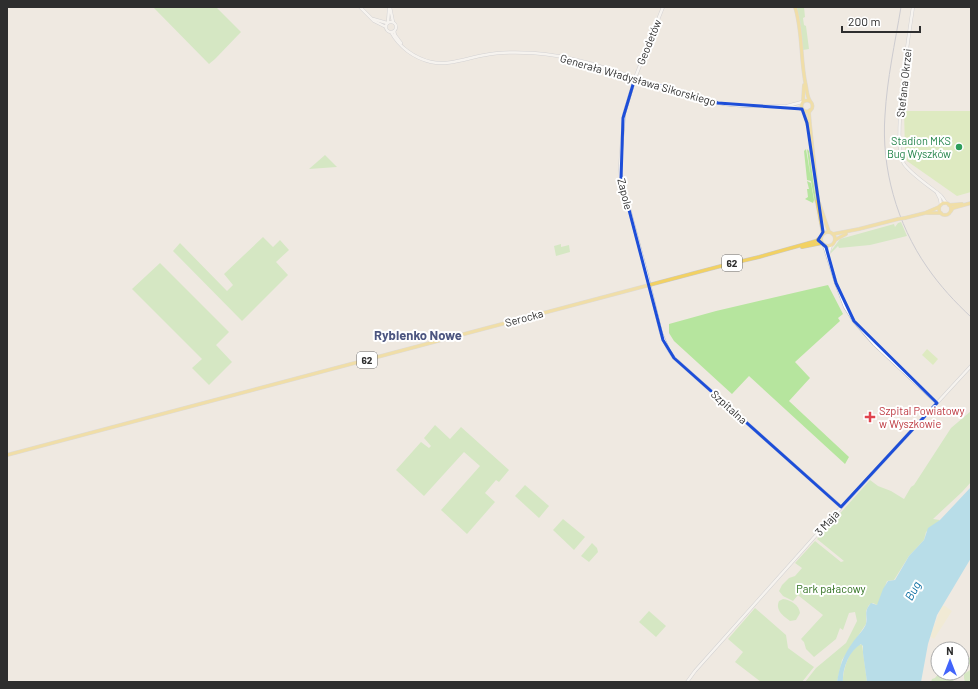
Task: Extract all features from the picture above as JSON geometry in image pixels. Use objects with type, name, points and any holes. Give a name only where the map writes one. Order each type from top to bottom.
[{"type":"main road","points":[[795,7],[799,24],[805,81],[812,106],[809,113],[818,200],[829,232]]},
{"type":"main road","points":[[805,81],[803,110],[807,123],[818,213],[823,233],[821,238],[823,244]]},
{"type":"main road","points":[[803,102],[807,100],[810,101]]},
{"type":"main road","points":[[803,110],[810,110]]},
{"type":"main road","points":[[823,233],[829,232],[833,234],[859,229],[925,213],[948,204],[971,203]]},
{"type":"main road","points":[[948,204],[951,211]]},
{"type":"main road","points":[[925,213],[947,214],[964,204]]},
{"type":"main road","points":[[940,206],[940,213]]},
{"type":"main road","points":[[831,245],[838,237],[859,229]]},
{"type":"main road","points":[[833,234],[834,241]]},
{"type":"main road","name":"Serocka","points":[[7,455],[791,248],[816,241],[821,238]]},
{"type":"main road","name":"Serocka","points":[[791,248],[823,244]]},
{"type":"main road","name":"62","points":[[823,244],[831,245]]},
{"type":"street","points":[[360,7],[370,18],[386,27],[390,32],[394,31],[396,26],[391,18],[390,7]]},
{"type":"street","points":[[386,27],[390,7]]},
{"type":"street","name":"Geodetów","points":[[635,78],[663,7]]},
{"type":"street","name":"Stefana Okrzei","points":[[913,7],[900,110],[900,148],[902,161],[937,192],[948,204]]},
{"type":"street","points":[[370,18],[377,21],[393,23]]},
{"type":"street","name":"Generała Władysława Sikorskiego","points":[[394,31],[402,45]]},
{"type":"street","name":"Generała Władysława Sikorskiego","points":[[390,32],[395,40],[415,56],[434,62],[450,62],[488,54],[532,53],[574,59],[704,100],[718,103],[746,106],[785,106],[803,102]]},
{"type":"street","name":"Zapole","points":[[635,78],[623,118],[620,167],[621,179],[649,285]]},
{"type":"street","name":"Generała Władysława Sikorskiego","points":[[785,106],[803,110]]},
{"type":"street","points":[[937,192],[940,199],[940,206]]},
{"type":"street","points":[[823,244],[845,307],[854,321],[874,344],[937,403]]},
{"type":"street","points":[[828,255],[831,245]]},
{"type":"street","name":"Szpitalna","points":[[649,285],[663,340],[674,358],[841,507]]},
{"type":"street","name":"3 Maja","points":[[687,682],[695,671],[841,507],[971,366]]},
{"type":"highlighted area","points":[[635,78],[718,103],[802,109],[807,123],[823,232],[818,240],[826,247],[836,283],[854,321],[937,403],[841,507],[674,358],[663,340],[621,179],[623,118]]},
{"type":"green space","points":[[153,7],[216,7],[241,32],[209,64]]},
{"type":"green space","points":[[797,7],[804,7],[805,17],[803,18],[804,25],[806,26],[809,49],[803,50]]},
{"type":"green space","points":[[904,111],[970,111],[971,192],[957,196],[907,161],[905,150]]},
{"type":"green space","points":[[806,149],[811,179],[807,149],[809,151],[816,200],[815,203],[811,181],[807,180],[804,151]]},
{"type":"green space","points":[[325,155],[337,167],[309,169]]},
{"type":"green space","points":[[807,181],[811,183],[814,200],[813,203],[805,199],[808,197],[807,189],[809,189]]},
{"type":"green space","points":[[901,222],[907,236],[870,245],[839,248],[838,246],[831,253],[840,239],[894,224],[895,227]]},
{"type":"green space","points":[[263,237],[273,247],[280,240],[289,250],[276,262],[288,275],[242,321],[173,251],[180,243],[227,291],[233,285],[224,274]]},
{"type":"green space","points":[[561,244],[561,247],[569,245],[570,252],[556,256],[554,246]]},
{"type":"green space","points":[[160,263],[229,332],[216,345],[232,362],[209,385],[192,368],[202,359],[132,289]]},
{"type":"green space","points":[[828,285],[843,314],[838,318],[840,321],[795,362],[810,378],[789,401],[849,457],[845,464],[749,376],[732,394],[674,341],[669,333],[669,324],[716,311]]},
{"type":"green space","points":[[927,349],[938,359],[933,365],[922,355]]},
{"type":"green space","name":"Park pałacowy","points":[[971,411],[971,482],[933,519],[940,520],[926,532],[924,540],[909,556],[894,580],[887,581],[879,603],[877,605],[873,603],[869,605],[866,611],[866,624],[842,660],[837,682],[805,682],[816,668],[846,643],[857,621],[855,612],[849,613],[843,630],[840,628],[836,639],[814,657],[806,649],[804,642],[801,639],[823,615],[798,595],[793,601],[783,596],[779,591],[782,585],[789,578],[795,576],[802,568],[795,563],[815,541],[841,562],[844,561],[817,539],[870,480],[878,486],[891,491],[904,499],[951,428]]},
{"type":"green space","points":[[435,425],[450,439],[461,427],[509,470],[499,482],[496,480],[485,493],[495,502],[467,534],[441,510],[480,466],[464,452],[424,496],[396,470],[421,442],[429,448],[431,446],[424,438]]},
{"type":"green space","points":[[525,485],[549,506],[539,518],[515,496]]},
{"type":"green space","points":[[563,519],[585,537],[574,550],[553,530]]},
{"type":"green space","points":[[592,543],[597,548],[598,552],[589,562],[581,556]]},
{"type":"green space","points":[[783,599],[789,600],[798,608],[800,613],[796,620],[790,621],[780,612],[778,604],[779,601]]},
{"type":"green space","points":[[755,608],[786,635],[788,648],[814,667],[802,682],[761,682],[735,662],[743,652],[728,639]]},
{"type":"green space","points":[[649,611],[666,626],[656,637],[639,622]]},
{"type":"green space","points":[[862,644],[867,682],[843,682],[845,666],[850,654],[854,649]]},
{"type":"green space","points":[[970,657],[971,682],[965,682],[970,681]]},
{"type":"green space","points":[[931,681],[953,681],[953,682]]},
{"type":"sand","points":[[942,606],[945,606],[952,611],[934,639],[930,636]]},
{"type":"water","name":"Bug","points":[[971,487],[971,558],[937,615],[928,644],[921,682],[867,682],[863,646],[861,644],[853,651],[847,661],[843,682],[837,682],[844,656],[864,628],[866,624],[866,611],[871,603],[877,605],[883,589],[888,581],[895,580],[909,556],[924,540],[928,528],[940,520]]},
{"type":"railway","points":[[901,7],[889,74],[884,135],[893,195],[899,214],[916,250],[942,287],[971,317]]},
{"type":"place","name":"Stadion MKS Bug Wyszków","points":[[959,147]]},
{"type":"place","name":"Szpital Powiatowy w Wyszkowie","points":[[870,417]]},
{"type":"district","name":"Rybienko Nowe","points":[[418,335]]}]
